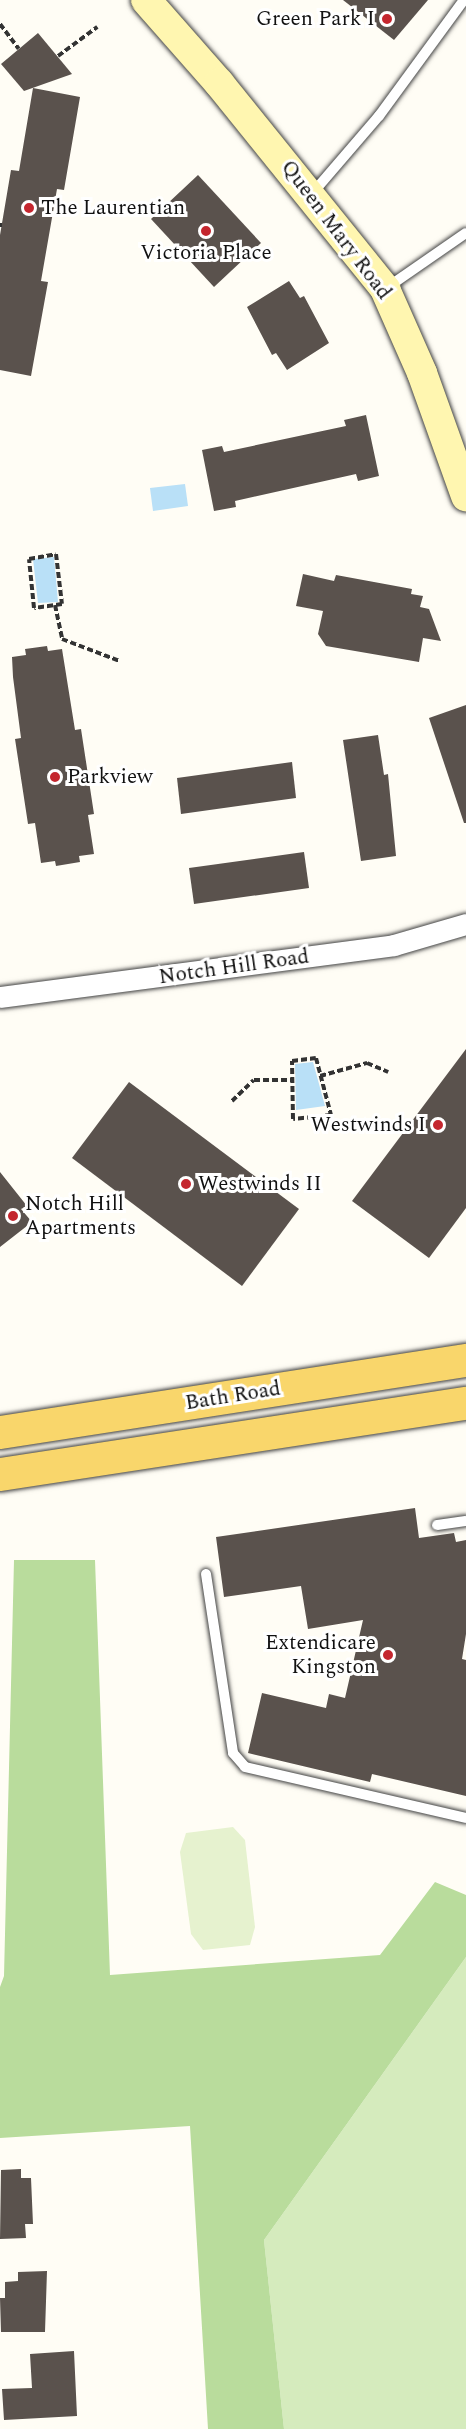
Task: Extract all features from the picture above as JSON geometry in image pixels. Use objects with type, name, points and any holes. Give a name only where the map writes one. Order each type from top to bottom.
[{"type":"main road","name":"Bath Road","points":[[0,1432],[466,1360]]},
{"type":"main road","name":"Bath Road","points":[[1,1474],[466,1403]]},
{"type":"street","name":"Queen Mary Road","points":[[146,0],[311,195],[385,289],[422,373],[466,496]]},
{"type":"street","name":"Notch Hill Road","points":[[0,997],[394,945],[466,924]]},
{"type":"lane","points":[[311,195],[379,116],[464,0]]},
{"type":"lane","points":[[385,289],[466,232]]},
{"type":"lane","points":[[437,1525],[466,1521]]},
{"type":"lane","points":[[206,1574],[233,1753],[245,1767],[466,1818]]},
{"type":"path","points":[[0,24],[19,49]]},
{"type":"path","points":[[58,56],[97,27]]},
{"type":"path","points":[[56,554],[63,604],[55,605],[34,608],[28,559],[56,554]]},
{"type":"path","points":[[55,605],[62,639],[120,661]]},
{"type":"path","points":[[316,1058],[331,1115],[293,1119],[292,1080],[292,1061],[316,1058]]},
{"type":"path","points":[[320,1076],[367,1063],[388,1072]]},
{"type":"path","points":[[232,1101],[254,1080],[292,1080]]},
{"type":"green space","points":[[14,1560],[95,1560],[110,1975],[380,1955],[435,1882],[466,1895],[466,1957],[264,2240],[284,2429],[208,2429],[190,2126],[0,2138],[0,1987],[4,1976]]},
{"type":"green space","points":[[233,1827],[245,1840],[255,1927],[250,1945],[203,1950],[191,1934],[180,1852],[186,1833]]},
{"type":"green space","points":[[466,1957],[466,2429],[284,2429],[264,2240]]},
{"type":"water","points":[[185,484],[188,506],[153,511],[150,488]]},
{"type":"water","points":[[54,557],[58,602],[38,603],[33,559]]},
{"type":"water","points":[[313,1062],[325,1106],[296,1110],[295,1064]]},
{"type":"building","name":"Green Park I","points":[[343,0],[428,0],[394,40]]},
{"type":"building","points":[[38,33],[72,74],[24,91],[1,64]]},
{"type":"building","name":"The Laurentian","points":[[33,88],[80,97],[64,190],[57,189],[41,281],[48,282],[31,376],[0,370],[0,235],[11,170],[19,171]]},
{"type":"building","name":"Victoria Place","points":[[198,175],[261,243],[214,287],[151,219]]},
{"type":"building","points":[[289,281],[300,298],[304,296],[329,343],[287,370],[276,353],[272,355],[247,307]]},
{"type":"building","points":[[366,415],[379,476],[358,481],[356,474],[235,501],[236,507],[214,511],[202,450],[222,446],[224,452],[346,426],[344,420]]},
{"type":"building","points":[[303,574],[334,581],[336,575],[412,589],[411,594],[423,596],[420,607],[429,609],[441,641],[423,638],[419,662],[326,646],[318,634],[323,611],[296,606]]},
{"type":"building","name":"Parkview","points":[[47,646],[48,651],[62,649],[75,730],[81,729],[94,814],[88,815],[94,854],[79,856],[80,862],[56,866],[55,861],[41,863],[35,823],[28,824],[15,739],[21,738],[12,657],[26,655],[25,649]]},
{"type":"building","points":[[466,705],[466,823],[464,823],[429,718]]},
{"type":"building","points":[[378,735],[384,775],[388,774],[396,856],[361,861],[343,740]]},
{"type":"building","points":[[292,762],[296,798],[181,814],[177,778]]},
{"type":"building","points":[[304,852],[309,888],[194,904],[189,868]]},
{"type":"building","name":"Westwinds I","points":[[466,1049],[466,1208],[429,1258],[352,1201]]},
{"type":"building","name":"Westwinds II","points":[[129,1082],[299,1209],[242,1286],[72,1158]]},
{"type":"building","name":"Notch Hill Apartments","points":[[0,1172],[27,1206],[21,1209],[32,1222],[0,1247]]},
{"type":"building","name":"Extendicare Kingston","points":[[415,1508],[419,1538],[454,1533],[456,1542],[466,1540],[466,1634],[462,1659],[466,1660],[466,1796],[372,1774],[370,1782],[248,1753],[262,1693],[326,1708],[329,1694],[345,1698],[363,1620],[308,1629],[301,1586],[224,1597],[216,1537]]},
{"type":"building","points":[[21,2169],[21,2178],[31,2178],[33,2224],[25,2224],[26,2238],[0,2239],[1,2170]]},
{"type":"building","points":[[47,2271],[45,2332],[1,2332],[0,2298],[5,2298],[5,2282],[18,2281],[18,2272]]},
{"type":"building","points":[[74,2351],[77,2416],[4,2420],[2,2389],[32,2388],[30,2354]]},
{"type":"place","name":"Green Park I","points":[[387,19]]},
{"type":"place","name":"The Laurentian","points":[[29,208]]},
{"type":"place","name":"Victoria Place","points":[[206,231]]},
{"type":"place","name":"Parkview","points":[[55,777]]},
{"type":"place","name":"Westwinds I","points":[[438,1125]]},
{"type":"place","name":"Westwinds II","points":[[186,1184]]},
{"type":"place","name":"Notch Hill Apartments","points":[[13,1216]]},
{"type":"place","name":"Extendicare Kingston","points":[[388,1655]]}]
